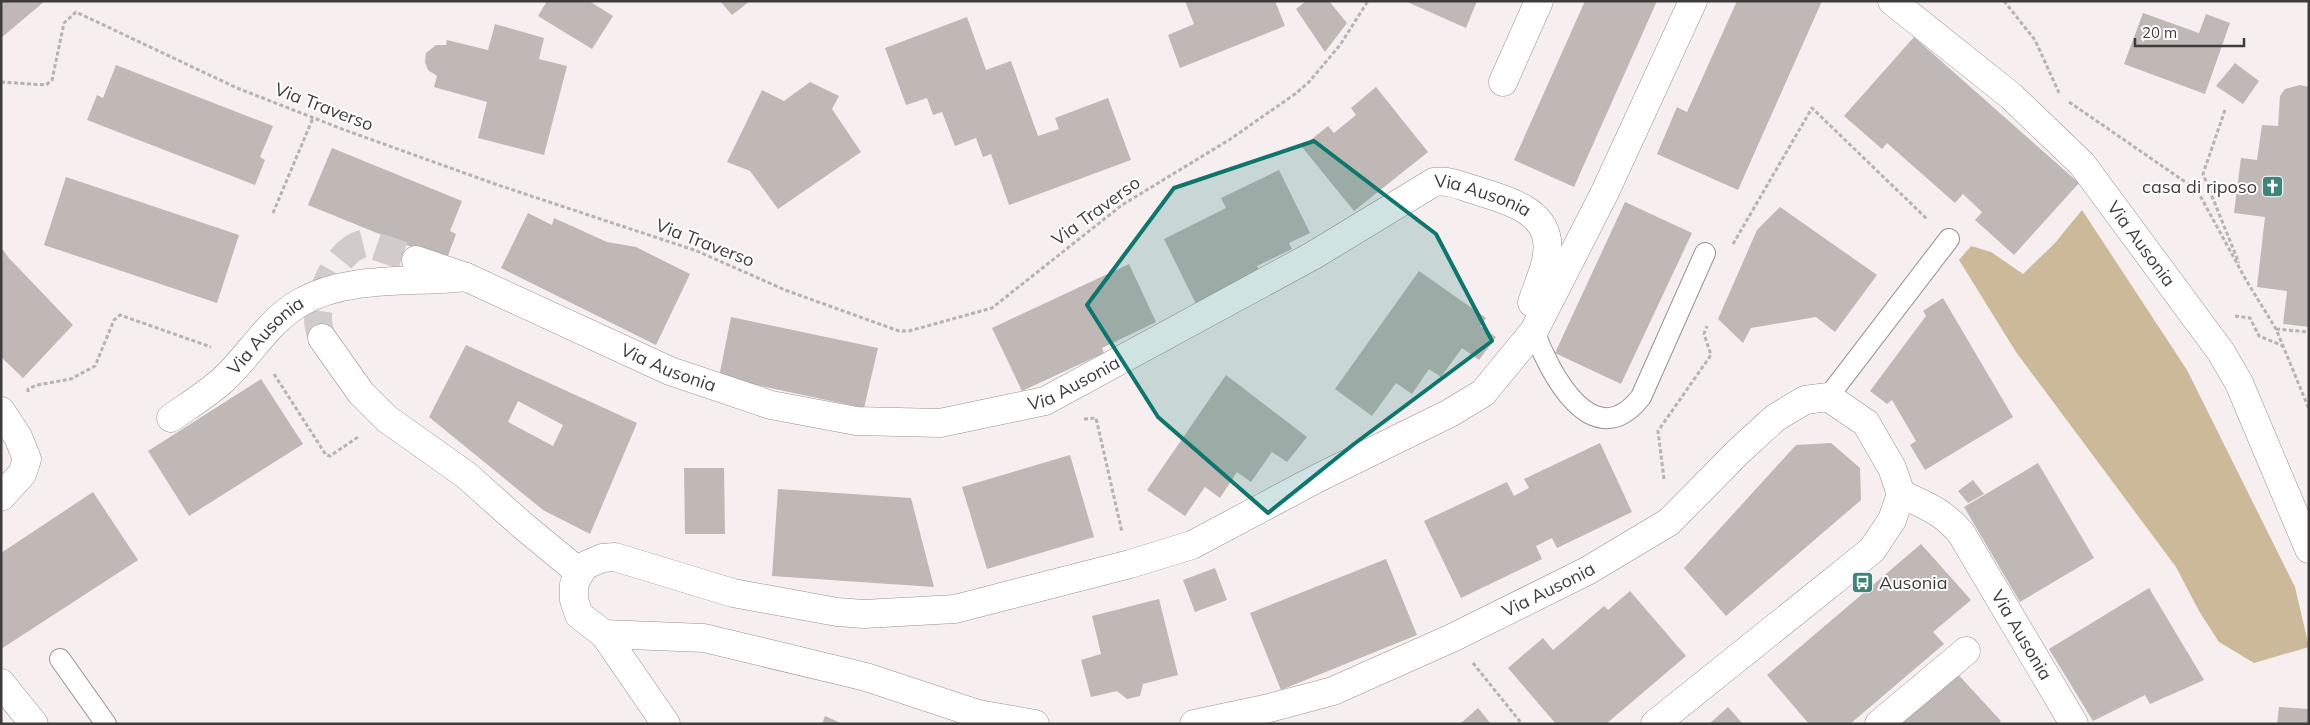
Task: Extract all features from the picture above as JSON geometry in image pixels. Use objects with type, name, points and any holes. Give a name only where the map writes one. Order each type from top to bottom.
[{"type":"street","points":[[1503,82],[1539,1]]},
{"type":"street","points":[[666,724],[604,634],[587,623],[576,608],[574,584],[579,572],[595,560],[615,557],[733,593],[837,612],[864,614],[955,609],[1130,564],[1192,545],[1316,479],[1472,402],[1491,384],[1534,330],[1605,192],[1692,1]]},
{"type":"street","name":"Via Ausonia","points":[[1892,1],[2011,96],[2082,164],[2221,352],[2239,383],[2309,549]]},
{"type":"street","name":"Via Ausonia","points":[[416,260],[466,276],[670,371],[771,405],[856,421],[932,423],[1045,401],[1314,255],[1434,182],[1453,182],[1513,203],[1527,212],[1543,229],[1547,238],[1548,256],[1529,312],[1534,330]]},
{"type":"street","name":"Via Ausonia","points":[[170,418],[222,380],[276,320],[302,302],[321,294],[376,283],[466,276]]},
{"type":"street","points":[[322,338],[361,393],[387,419],[466,475],[579,572]]},
{"type":"street","points":[[1654,724],[1872,550],[1892,520],[1901,494],[1892,468],[1866,423],[1828,397]]},
{"type":"street","name":"Via Ausonia","points":[[1194,724],[1266,709],[1333,691],[1452,638],[1587,571],[1669,522],[1738,452],[1775,418],[1805,400],[1828,397]]},
{"type":"street","points":[[1,410],[18,437],[27,459],[22,474],[1,497]]},
{"type":"street","name":"Via Ausonia","points":[[1901,494],[1934,509],[1948,518],[1961,533],[2074,724]]},
{"type":"street","points":[[604,634],[704,638],[866,677],[978,714],[1035,724]]},
{"type":"street","points":[[1878,724],[1966,651]]},
{"type":"street","points":[[1,682],[34,724]]},
{"type":"lane","points":[[1828,397],[1949,239]]},
{"type":"lane","points":[[1534,330],[1543,356],[1558,381],[1574,402],[1591,414],[1600,417],[1610,418],[1622,414],[1633,407],[1641,397],[1705,253]]},
{"type":"lane","points":[[60,659],[106,724]]},
{"type":"path","name":"Via Traverso","points":[[1,82],[46,85],[52,80],[64,23],[76,12],[237,88],[313,118],[495,184],[697,252],[785,290],[889,328],[908,331],[992,308],[1122,206],[1229,140],[1295,94],[1309,82],[1340,46],[1368,1]]},
{"type":"path","points":[[2004,1],[2035,40],[2060,96],[2197,190],[2246,280],[2276,329],[2309,409]]},
{"type":"path","points":[[1732,247],[1735,238],[1812,108],[1949,239]]},
{"type":"path","points":[[2225,110],[2203,174],[2246,280]]},
{"type":"path","points":[[274,213],[313,118]]},
{"type":"path","points":[[37,385],[71,379],[95,366],[114,320],[120,315],[176,334]]},
{"type":"path","points":[[2237,317],[2250,318],[2259,336],[2283,347]]},
{"type":"path","points":[[1669,522],[1658,430],[1711,355],[1704,334],[1707,325]]},
{"type":"path","points":[[2276,329],[2309,332]]},
{"type":"path","points":[[264,334],[283,360],[271,369],[272,372],[326,454],[330,456],[363,433]]},
{"type":"path","points":[[1045,401],[1069,420],[1096,418],[1130,564]]},
{"type":"path","points":[[1452,638],[1522,724]]},
{"type":"highlighted area","points":[[1314,141],[1436,234],[1492,341],[1354,444],[1268,513],[1158,417],[1087,305],[1174,188]]},
{"type":"shaded area","points":[[2082,210],[2187,370],[2295,587],[2309,647],[2254,663],[2219,642],[2199,611],[2176,567],[2016,352],[1959,260],[1971,246],[1991,252],[2023,274],[2055,243]]},
{"type":"building","points":[[1,1],[45,1],[1,38]]},
{"type":"building","points":[[547,1],[589,1],[613,16],[592,49],[538,16]]},
{"type":"building","points":[[720,1],[750,1],[732,15]]},
{"type":"building","points":[[1185,1],[1275,1],[1285,26],[1180,68],[1168,35],[1194,24]]},
{"type":"building","points":[[1306,1],[1329,1],[1347,23],[1325,52],[1296,9]]},
{"type":"building","points":[[1405,1],[1477,1],[1466,28]]},
{"type":"building","points":[[1585,1],[1657,1],[1574,187],[1514,160]]},
{"type":"building","points":[[1737,1],[1822,1],[1738,190],[1657,154],[1677,107],[1687,112]]},
{"type":"building","points":[[2143,13],[2199,33],[2206,14],[2230,23],[2205,94],[2124,64]]},
{"type":"building","points":[[967,17],[986,70],[1011,61],[1038,136],[1059,129],[1055,118],[1108,98],[1131,160],[1009,205],[991,154],[983,157],[976,138],[955,146],[942,112],[933,115],[927,98],[906,105],[885,48]]},
{"type":"building","points":[[495,24],[544,38],[539,59],[567,66],[544,155],[478,138],[487,102],[434,87],[437,76],[428,70],[425,62],[426,53],[436,45],[446,45],[447,40],[488,50]]},
{"type":"building","points":[[1914,37],[2079,183],[2014,255],[1975,220],[1982,212],[1963,194],[1955,203],[1887,143],[1882,149],[1844,116]]},
{"type":"building","points":[[2235,63],[2259,81],[2243,104],[2216,86]]},
{"type":"building","points":[[116,65],[273,126],[260,157],[265,160],[255,185],[87,120],[97,95],[103,98]]},
{"type":"building","points":[[810,82],[839,96],[832,109],[861,152],[778,209],[750,171],[727,162],[762,90],[784,101]]},
{"type":"building","name":"casa di riposo","points":[[2300,85],[2309,87],[2309,327],[2283,324],[2287,291],[2257,287],[2265,217],[2234,213],[2241,158],[2257,160],[2262,125],[2278,126],[2280,96],[2285,89]]},
{"type":"building","points":[[1376,87],[1428,152],[1354,211],[1302,147],[1328,126],[1334,133],[1356,115],[1351,108]]},
{"type":"building","points":[[332,148],[462,201],[450,231],[456,234],[446,261],[308,205]]},
{"type":"building","points":[[1279,170],[1310,233],[1289,243],[1292,249],[1257,266],[1261,273],[1196,304],[1164,239],[1226,208],[1221,198]]},
{"type":"building","points":[[66,177],[239,235],[217,303],[44,245]]},
{"type":"building","points":[[1625,202],[1692,233],[1621,384],[1555,353]]},
{"type":"building","points":[[1780,207],[1877,275],[1835,332],[1816,317],[1751,328],[1743,343],[1718,319],[1757,230]]},
{"type":"building","points":[[528,213],[552,225],[554,218],[607,242],[636,247],[690,274],[656,345],[501,268]]},
{"type":"building","points":[[1,247],[8,257],[73,325],[23,378],[1,357]]},
{"type":"building","points":[[1129,264],[1156,322],[1102,348],[1104,353],[1022,391],[992,328]]},
{"type":"building","points":[[1419,271],[1486,318],[1480,326],[1496,337],[1479,360],[1462,348],[1441,377],[1429,369],[1412,394],[1396,383],[1372,416],[1335,389]]},
{"type":"building","points":[[1943,298],[2013,417],[1925,470],[1910,445],[1916,441],[1892,400],[1887,404],[1870,391],[1926,316],[1923,311]]},
{"type":"building","points":[[731,317],[878,348],[864,408],[719,377]]},
{"type":"building","points":[[466,345],[637,423],[590,534],[543,510],[429,417]],"holes":[[[518,401],[563,425],[553,446],[508,422]]]},
{"type":"building","points":[[1226,375],[1307,437],[1287,462],[1272,452],[1251,482],[1237,472],[1220,498],[1205,487],[1185,516],[1147,490]]},
{"type":"building","points":[[261,379],[303,444],[189,516],[148,451]]},
{"type":"building","points":[[1600,443],[1632,512],[1557,548],[1552,538],[1536,546],[1542,559],[1461,598],[1424,521],[1507,482],[1514,496],[1529,488],[1524,479]]},
{"type":"building","points":[[1831,443],[1860,468],[1861,500],[1726,616],[1684,568],[1796,445]]},
{"type":"building","points":[[1070,455],[1094,537],[987,569],[962,487]]},
{"type":"building","points":[[2038,463],[2094,558],[2020,602],[1964,507]]},
{"type":"building","points":[[684,468],[724,468],[725,534],[685,534]]},
{"type":"building","points":[[1973,480],[1984,494],[1968,503],[1958,491]]},
{"type":"building","points":[[778,489],[911,498],[934,587],[772,576]]},
{"type":"building","points":[[93,492],[138,560],[1,649],[1,553]]},
{"type":"building","points":[[1921,544],[1971,600],[1933,632],[1944,644],[1850,724],[1809,724],[1767,675]]},
{"type":"building","points":[[1386,559],[1417,635],[1281,690],[1250,613]]},
{"type":"building","points":[[1215,568],[1227,600],[1195,612],[1183,580]]},
{"type":"building","points":[[2149,588],[2204,680],[2150,704],[2145,695],[2093,721],[2049,649]]},
{"type":"building","points":[[1630,591],[1686,656],[1606,724],[1556,724],[1508,668],[1543,638],[1553,650],[1604,606],[1608,610]]},
{"type":"building","points":[[1159,599],[1178,675],[1143,684],[1140,696],[1127,699],[1117,691],[1091,697],[1081,660],[1101,654],[1092,616]]},
{"type":"building","points":[[1953,669],[2001,721],[1998,724],[1888,724]]},
{"type":"building","points":[[1728,707],[1743,724],[1709,724]]},
{"type":"building","points":[[2279,707],[2309,709],[2309,724],[2277,724]]},
{"type":"building","points":[[1478,708],[1491,724],[1460,724]]},
{"type":"building","points":[[825,716],[843,724],[822,724]]},
{"type":"tunnel","points":[[322,338],[318,319],[323,294],[333,271],[347,252],[356,246],[366,243],[416,260]]},
{"type":"place","name":"casa di riposo","points":[[2273,187]]},
{"type":"place","name":"Ausonia","points":[[1863,583]]}]
